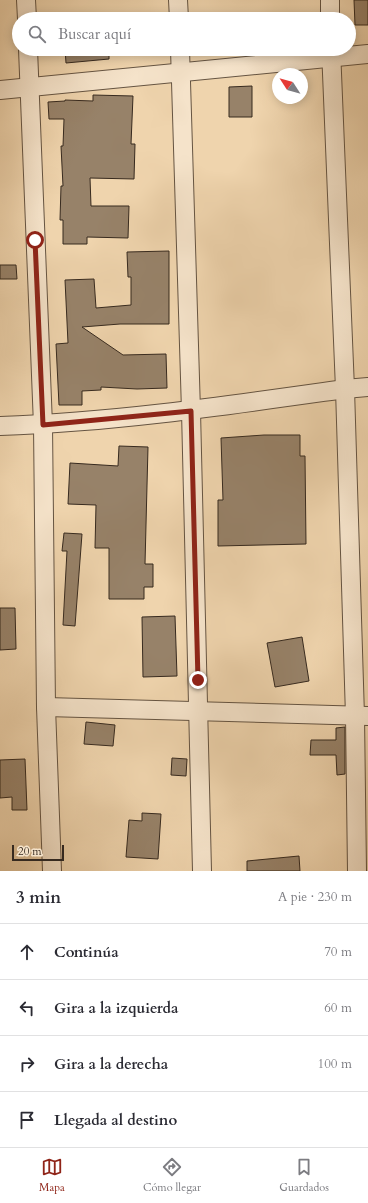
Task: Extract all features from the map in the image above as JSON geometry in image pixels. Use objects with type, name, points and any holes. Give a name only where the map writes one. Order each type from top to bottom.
[{"type":"street","points":[[26,0],[27,12]]},
{"type":"street","points":[[178,0],[179,12]]},
{"type":"street","points":[[330,0],[330,12]]},
{"type":"street","points":[[356,54],[368,54]]},
{"type":"street","points":[[28,56],[43,425],[46,707],[52,871]]},
{"type":"street","points":[[180,56],[191,411],[202,871]]},
{"type":"street","points":[[0,90],[180,73],[309,56]]},
{"type":"street","points":[[332,56],[345,389],[361,716],[357,871]]},
{"type":"street","points":[[0,426],[43,425],[191,411],[368,387]]},
{"type":"street","points":[[46,707],[361,716]]},
{"type":"building","points":[[354,0],[368,0],[368,25],[356,25],[356,12],[354,12]]},
{"type":"building","points":[[66,56],[109,56],[109,59],[66,63]]},
{"type":"building","points":[[252,86],[252,117],[229,117],[229,87]]},
{"type":"building","points":[[93,95],[133,96],[131,144],[135,144],[134,179],[90,178],[91,206],[129,206],[128,238],[87,237],[87,244],[63,244],[63,220],[60,220],[61,186],[63,186],[61,146],[63,146],[64,119],[49,119],[48,102],[65,100],[93,101]]},
{"type":"building","points":[[169,251],[169,324],[120,324],[82,327],[123,355],[166,354],[167,388],[137,389],[101,387],[101,390],[82,391],[82,405],[59,405],[56,344],[68,343],[65,280],[94,279],[96,308],[131,305],[131,277],[128,277],[127,252]]},
{"type":"building","points":[[0,265],[16,265],[17,279],[0,279]]},
{"type":"building","points":[[264,435],[300,435],[300,456],[305,456],[306,544],[218,546],[218,500],[223,500],[221,438]]},
{"type":"building","points":[[119,446],[148,447],[145,564],[153,564],[153,587],[144,587],[144,599],[109,599],[109,548],[95,548],[96,505],[68,504],[70,463],[118,466]]},
{"type":"building","points":[[64,533],[82,534],[75,626],[63,625],[67,551],[62,551]]},
{"type":"building","points":[[0,608],[15,608],[16,649],[0,650]]},
{"type":"building","points":[[175,616],[177,676],[143,677],[142,617]]},
{"type":"building","points":[[302,637],[309,681],[275,687],[267,643]]},
{"type":"building","points":[[86,722],[115,725],[113,746],[84,744]]},
{"type":"building","points":[[345,727],[345,774],[337,775],[336,755],[310,755],[311,740],[336,740],[336,728]]},
{"type":"building","points":[[172,758],[187,759],[186,776],[171,775]]},
{"type":"building","points":[[25,759],[27,810],[12,810],[12,797],[0,798],[0,760]]},
{"type":"building","points":[[142,813],[161,814],[158,859],[126,857],[129,820],[142,821]]},
{"type":"building","points":[[299,856],[300,871],[247,871],[247,861]]},
{"type":"route","points":[[35,240],[43,425],[191,411],[198,680]]}]
